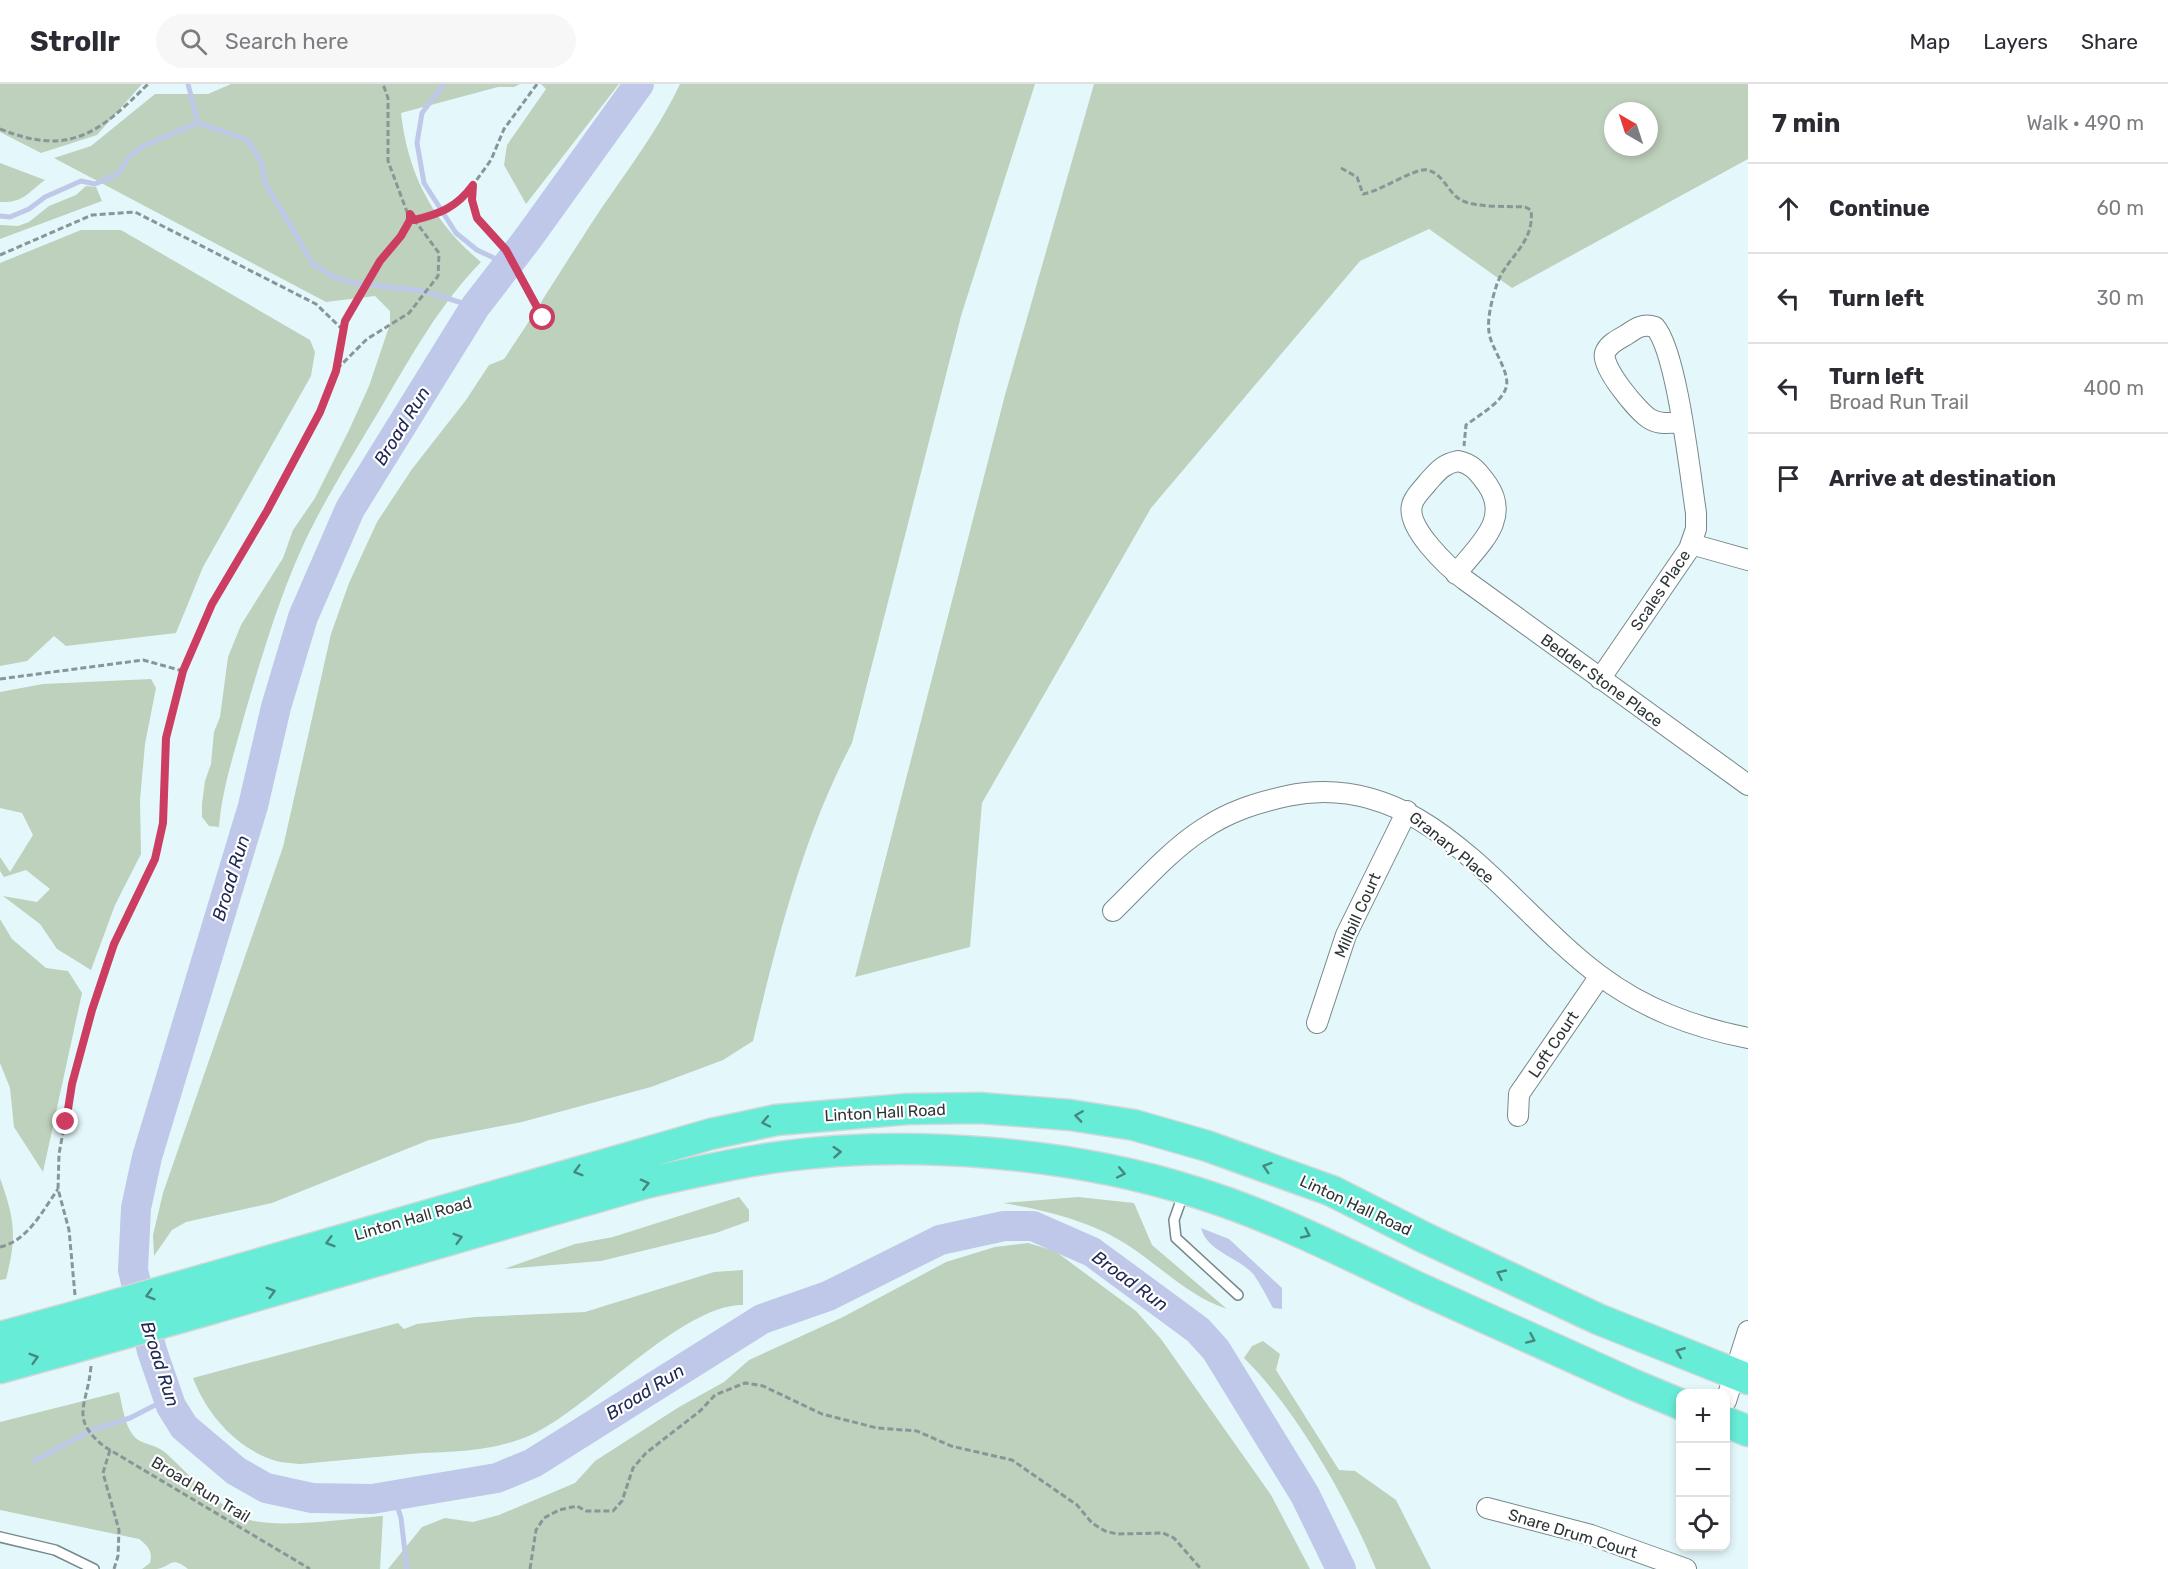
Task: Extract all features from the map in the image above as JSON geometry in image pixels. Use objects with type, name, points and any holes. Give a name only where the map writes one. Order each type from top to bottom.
[{"type":"main road","name":"Linton Hall Road","points":[[0,1337],[626,1157],[732,1129],[776,1120],[838,1113],[980,1108],[1070,1115],[1134,1125],[1207,1146],[1296,1177],[1340,1195],[1425,1238],[1736,1385]]},
{"type":"main road","name":"Linton Hall Road","points":[[0,1368],[646,1183],[780,1157],[845,1151],[915,1150],[980,1154],[1093,1167],[1186,1189],[1294,1228],[1600,1370],[1676,1402]]},
{"type":"main road","points":[[1730,1424],[1748,1431]]},
{"type":"street","name":"Scales Place","points":[[1600,679],[1691,544],[1696,513],[1682,422],[1667,345],[1655,327],[1638,326],[1610,346],[1605,353],[1607,368],[1642,414],[1652,421],[1663,424],[1682,422]]},
{"type":"street","name":"Bedder Stone Place","points":[[1463,462],[1448,463],[1442,467],[1412,506],[1414,523],[1436,552],[1456,574],[1748,784]]},
{"type":"street","points":[[1456,574],[1494,523],[1498,506],[1495,496],[1476,469],[1463,462]]},
{"type":"street","points":[[1691,544],[1748,560]]},
{"type":"street","name":"Granary Place","points":[[1113,911],[1175,850],[1202,830],[1243,807],[1299,794],[1336,790],[1363,794],[1407,811],[1464,853],[1600,976],[1652,1009],[1690,1024],[1748,1038]]},
{"type":"street","name":"Millbill Court","points":[[1317,1023],[1346,935],[1407,811]]},
{"type":"street","name":"Loft Court","points":[[1518,1116],[1519,1094],[1600,976]]},
{"type":"street","points":[[1736,1385],[1748,1330]]},
{"type":"street","name":"Snare Drum Court","points":[[1487,1508],[1591,1535],[1655,1564],[1686,1569]]},
{"type":"lane","points":[[1186,1189],[1174,1220],[1176,1238],[1238,1295]]},
{"type":"lane","points":[[0,1537],[55,1550],[94,1569]]},
{"type":"path","points":[[0,129],[40,142],[76,139],[106,122],[148,84]]},
{"type":"path","points":[[336,371],[367,339],[409,313],[438,276],[441,265],[439,254],[410,214],[393,179],[388,162],[388,98],[383,84]]},
{"type":"path","points":[[414,220],[432,216],[461,201],[491,160],[514,112],[537,84]]},
{"type":"path","points":[[1341,168],[1357,177],[1363,194],[1377,192],[1414,171],[1426,169],[1438,175],[1451,193],[1463,202],[1525,207],[1531,210],[1532,219],[1525,245],[1508,263],[1497,285],[1489,317],[1489,331],[1506,377],[1506,387],[1500,397],[1466,425],[1463,462]]},
{"type":"path","points":[[473,185],[474,212],[512,260],[543,318],[543,331]]},
{"type":"path","points":[[0,255],[93,215],[135,212],[316,304],[342,328]]},
{"type":"path","points":[[70,1260],[69,1230],[58,1189],[59,1154],[72,1084],[92,1010],[114,944],[155,859],[163,823],[166,738],[183,671],[212,604],[267,511],[320,412],[336,371],[342,328],[380,261],[401,236],[410,220],[410,214]]},
{"type":"path","points":[[0,679],[143,660],[183,671]]},
{"type":"path","points":[[0,1247],[18,1239],[35,1223],[58,1189]]},
{"type":"path","points":[[530,1569],[536,1530],[544,1518],[559,1510],[577,1506],[586,1511],[613,1511],[621,1501],[633,1468],[646,1453],[700,1411],[715,1395],[745,1383],[763,1386],[822,1414],[877,1428],[917,1431],[951,1446],[1012,1460],[1077,1505],[1092,1523],[1105,1531],[1117,1534],[1163,1533],[1174,1538],[1201,1569]]},
{"type":"path","name":"Broad Run Trail","points":[[84,1426],[90,1435],[110,1450],[310,1569]]},
{"type":"path","points":[[110,1450],[103,1473],[119,1530],[118,1556],[114,1569]]},
{"type":"green space","points":[[0,84],[142,84],[97,135],[41,153],[0,132]]},
{"type":"green space","points":[[231,84],[520,84],[514,87],[498,87],[401,113],[410,157],[426,196],[449,231],[481,262],[452,295],[416,349],[330,494],[301,550],[277,610],[245,713],[226,784],[219,827],[209,826],[202,817],[202,804],[205,781],[211,764],[214,732],[220,717],[228,657],[241,625],[283,558],[293,530],[315,498],[350,428],[369,386],[390,324],[390,311],[375,296],[326,302],[54,158],[91,146],[155,94],[208,94]]},
{"type":"green space","points":[[541,84],[619,84],[526,204],[504,165],[507,145],[546,89]]},
{"type":"green space","points":[[680,84],[1035,84],[961,316],[852,743],[805,852],[782,927],[753,1041],[723,1060],[651,1087],[522,1122],[429,1140],[272,1203],[186,1222],[172,1230],[154,1256],[153,1235],[163,1193],[283,847],[331,634],[349,583],[377,522],[412,469],[466,400],[489,365],[504,359],[596,216],[647,142]]},
{"type":"green space","points":[[1094,84],[1748,84],[1748,159],[1512,288],[1429,229],[1360,261],[1151,508],[982,803],[970,947],[855,977],[1005,395]]},
{"type":"green space","points":[[0,163],[45,180],[20,199],[0,202]]},
{"type":"green space","points":[[86,186],[96,187],[102,201],[0,239],[0,225],[18,226],[29,222],[49,206],[76,195]]},
{"type":"green space","points":[[81,230],[121,230],[310,340],[315,352],[311,376],[203,567],[176,633],[66,646],[54,636],[27,661],[0,666],[0,263]]},
{"type":"green space","points":[[151,679],[156,688],[145,744],[140,800],[141,854],[115,905],[91,970],[57,949],[40,924],[3,896],[37,902],[50,889],[26,870],[4,877],[0,871],[0,857],[10,872],[33,835],[22,813],[0,808],[0,692],[43,684]]},
{"type":"green space","points":[[0,919],[12,939],[46,968],[68,971],[82,993],[43,1172],[14,1127],[10,1088],[0,1063]]},
{"type":"green space","points":[[0,1178],[9,1205],[13,1239],[6,1279],[0,1280]]},
{"type":"green space","points":[[739,1197],[749,1210],[749,1221],[716,1233],[601,1261],[504,1269],[575,1244],[613,1237]]},
{"type":"green space","points":[[1078,1197],[1134,1203],[1152,1245],[1227,1309],[1199,1296],[1112,1236],[1050,1213],[1003,1203]]},
{"type":"green space","points":[[1028,1243],[1055,1251],[1136,1311],[1161,1339],[1271,1495],[1310,1569],[388,1569],[422,1527],[445,1518],[473,1522],[499,1515],[575,1483],[595,1461],[679,1407],[724,1382],[749,1360],[843,1317],[946,1262],[995,1247]]},
{"type":"green space","points":[[743,1270],[743,1305],[719,1309],[692,1321],[636,1360],[555,1422],[516,1441],[486,1448],[301,1464],[276,1461],[246,1447],[234,1438],[214,1416],[193,1378],[398,1323],[404,1329],[417,1324],[475,1317],[585,1312],[714,1272]]},
{"type":"green space","points":[[1263,1341],[1280,1354],[1276,1370],[1339,1470],[1355,1471],[1396,1500],[1431,1569],[1376,1569],[1336,1486],[1302,1430],[1264,1379],[1244,1358],[1252,1346]]},
{"type":"green space","points":[[119,1392],[125,1419],[135,1437],[165,1452],[194,1480],[242,1517],[254,1521],[289,1523],[383,1516],[380,1569],[188,1569],[174,1562],[162,1568],[142,1569],[150,1563],[151,1555],[139,1539],[0,1510],[0,1422]]},
{"type":"water","points":[[1201,1228],[1229,1239],[1282,1288],[1282,1309],[1273,1308],[1254,1275],[1240,1263],[1216,1249],[1204,1236]]},
{"type":"waterway","points":[[188,84],[198,123]]},
{"type":"waterway","points":[[444,84],[422,113],[417,143],[424,183],[456,233],[477,250],[509,265]]},
{"type":"waterway","name":"Broad Run","points":[[639,84],[529,237],[475,307],[350,509],[303,617],[276,707],[253,806],[147,1157],[136,1208],[133,1270],[152,1351],[171,1406],[184,1427],[236,1471],[266,1488],[312,1498],[372,1499],[497,1478],[533,1463],[762,1319],[828,1296],[940,1240],[1004,1226],[1033,1226],[1092,1252],[1198,1330],[1216,1350],[1305,1495],[1341,1569]]},
{"type":"waterway","points":[[0,216],[10,217],[29,209],[45,197],[81,181],[95,184],[118,174],[129,157],[143,146],[198,123],[248,140],[262,164],[265,183],[313,264],[332,276],[352,283],[424,291],[475,307]]},
{"type":"waterway","points":[[34,1461],[92,1430],[130,1418],[169,1398]]},
{"type":"waterway","points":[[394,1496],[401,1518],[407,1569]]},
{"type":"route","points":[[66,1122],[72,1084],[92,1010],[114,944],[134,898],[155,859],[163,823],[166,738],[183,671],[200,626],[267,511],[320,412],[336,371],[339,341],[345,321],[356,300],[380,261],[401,236],[410,220],[410,214],[414,220],[432,216],[461,201],[473,185],[472,200],[477,218],[506,250],[543,318]]}]
